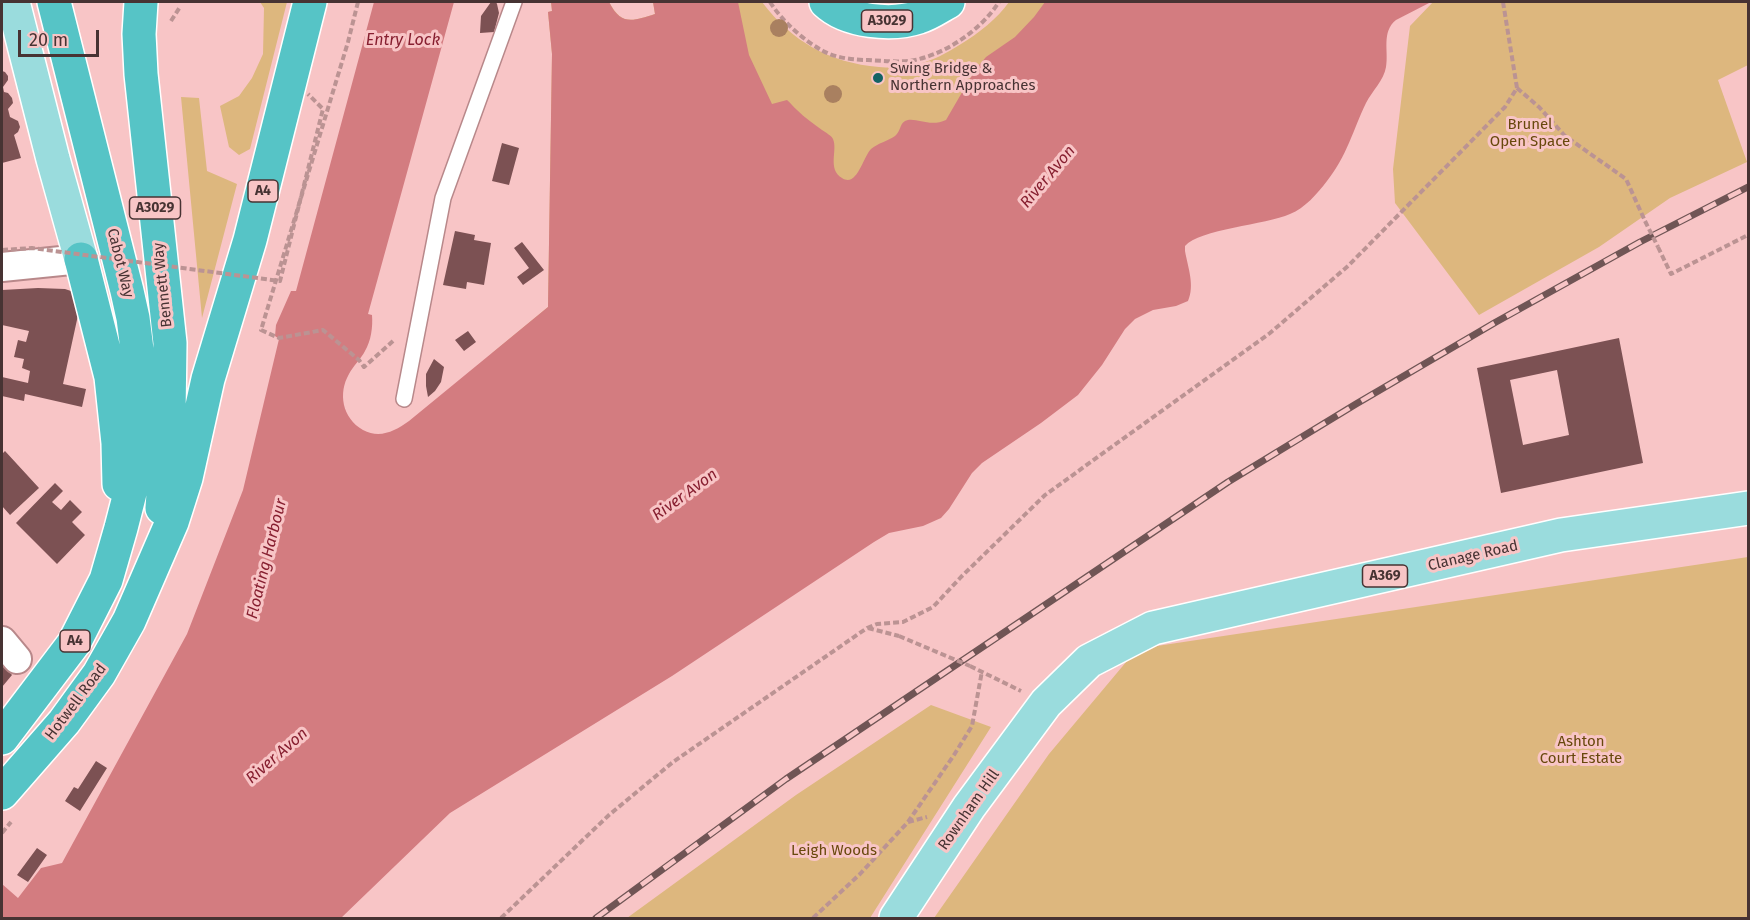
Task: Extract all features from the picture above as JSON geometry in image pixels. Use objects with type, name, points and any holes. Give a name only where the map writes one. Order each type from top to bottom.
[{"type":"highway","name":"Cabot Way","points":[[54,2],[133,318],[143,419],[139,458],[121,528]]},
{"type":"highway","name":"Bennett Way","points":[[141,2],[139,34],[141,74],[170,343],[166,467],[161,515],[151,568]]},
{"type":"highway","name":"A4","points":[[151,568],[172,522],[186,478],[208,380],[250,240],[310,2]]},
{"type":"highway","name":"A3029","points":[[826,2],[855,18],[890,22],[920,17],[948,2]]},
{"type":"highway","name":"A4","points":[[2,738],[74,642],[106,580],[121,528],[118,442],[111,377],[81,259]]},
{"type":"highway","name":"Hotwell Road","points":[[2,793],[64,722],[99,674],[129,621],[151,568]]},
{"type":"main road","name":"A4","points":[[14,2],[53,159],[81,259]]},
{"type":"main road","name":"Clanage Road","points":[[1046,703],[1089,661],[1153,628],[1561,535],[1749,508]]},
{"type":"main road","name":"Rownham Hill","points":[[896,918],[969,807],[1046,703]]},
{"type":"street","points":[[2,267],[81,259]]},
{"type":"lane","points":[[404,399],[443,198],[514,2]]},
{"type":"path","points":[[358,2],[261,330],[279,338],[322,330],[359,360],[364,367],[392,342],[422,302]]},
{"type":"path","points":[[1503,2],[1517,88],[1539,107],[1565,136],[1626,179],[1671,274],[1749,236]]},
{"type":"path","points":[[501,918],[609,815],[673,762],[867,628],[877,624],[903,622],[933,607],[961,576],[1045,495],[1270,333],[1348,266],[1505,107],[1517,88]]},
{"type":"path","points":[[2,250],[32,248],[280,281],[322,109],[308,94]]},
{"type":"path","points":[[867,628],[899,636],[982,671],[1046,703]]},
{"type":"path","points":[[813,918],[860,874],[908,822],[941,774],[972,726],[982,671]]},
{"type":"green space","points":[[260,2],[287,2],[250,149],[239,155],[229,147],[220,106],[239,96],[252,78],[263,54],[264,8]]},
{"type":"green space","points":[[551,2],[609,2],[618,15],[634,20],[655,14],[653,2],[762,2],[786,28],[813,48],[844,61],[892,68],[921,63],[950,51],[987,25],[1009,2],[1144,2],[1094,63],[491,354],[548,307],[552,54],[548,12],[552,11]]},
{"type":"green space","name":"Brunel Open Space","points":[[1433,2],[1748,2],[1748,65],[1718,80],[1747,162],[1670,198],[1599,247],[1479,315],[1395,203],[1393,169],[1410,26]]},
{"type":"green space","points":[[181,97],[199,98],[207,171],[237,184],[202,318]]},
{"type":"green space","name":"Ashton Court Estate","points":[[1748,557],[1748,918],[934,918],[1049,754],[1137,649]]},
{"type":"green space","name":"Leigh Woods","points":[[931,705],[991,727],[870,918],[627,918],[796,795]]},
{"type":"water","points":[[374,2],[454,2],[368,314],[372,315],[370,338],[363,354],[349,374],[344,389],[344,405],[350,419],[369,433],[381,434],[393,431],[409,421],[548,307],[552,54],[548,12],[552,11],[551,2],[609,2],[618,15],[634,20],[655,14],[653,2],[738,2],[749,55],[772,104],[787,100],[803,116],[831,136],[834,143],[835,170],[847,180],[856,175],[871,149],[895,136],[905,121],[934,123],[946,120],[975,70],[986,57],[1015,37],[1045,2],[1431,2],[1396,20],[1391,25],[1387,36],[1387,61],[1383,76],[1366,103],[1340,162],[1315,196],[1290,214],[1204,235],[1185,246],[1191,283],[1188,301],[1176,306],[1153,310],[1135,319],[1125,329],[1102,365],[1078,395],[982,463],[972,473],[941,518],[923,526],[889,533],[874,542],[672,676],[450,813],[341,918],[2,918],[2,884],[18,898],[41,868],[62,863],[187,634],[243,490],[279,339],[275,336],[276,325],[291,291],[296,291]]},
{"type":"building","points":[[491,2],[496,2],[499,13],[494,32],[480,33],[481,16]]},
{"type":"building","points":[[2,71],[8,76],[3,87],[4,92],[8,93],[13,103],[8,109],[10,117],[18,121],[20,127],[14,135],[21,158],[2,163]]},
{"type":"building","points":[[502,143],[519,148],[509,185],[492,181]]},
{"type":"building","points":[[455,231],[475,235],[474,240],[491,243],[484,285],[467,282],[466,289],[443,285]]},
{"type":"building","points":[[522,242],[544,270],[523,285],[517,277],[529,268],[514,248]]},
{"type":"building","points":[[38,288],[71,291],[80,306],[63,384],[86,389],[82,407],[25,394],[24,401],[2,396],[2,377],[28,383],[30,371],[22,368],[24,359],[14,357],[18,340],[26,342],[29,331],[2,325],[2,290]]},
{"type":"building","points":[[468,331],[476,342],[464,351],[455,340]]},
{"type":"building","points":[[1619,338],[1643,463],[1501,493],[1477,368]],"holes":[[[1557,370],[1569,435],[1523,445],[1510,380]]]},
{"type":"building","points":[[434,359],[444,367],[441,382],[428,397],[426,374]]},
{"type":"building","points":[[5,451],[39,488],[10,515],[2,506],[2,454]]},
{"type":"building","points":[[55,483],[63,491],[52,502],[61,510],[70,500],[82,512],[72,522],[85,535],[57,564],[16,523]]},
{"type":"building","points":[[2,664],[12,675],[2,687]]},
{"type":"building","points":[[96,761],[107,768],[80,811],[65,801],[74,787],[78,789]]},
{"type":"building","points":[[37,848],[47,855],[28,882],[17,875]]},
{"type":"railway","points":[[596,918],[786,779],[1228,482],[1496,322],[1640,242],[1748,187]]},
{"type":"place","name":"Swing Bridge & Northern Approaches","points":[[878,78]]},
{"type":"water label","name":"Entry Lock","points":[[403,41]]},
{"type":"water label","name":"River Avon","points":[[1048,177]]},
{"type":"water label","name":"River Avon","points":[[685,495]]},
{"type":"water label","name":"Floating Harbour","points":[[267,559]]},
{"type":"water label","name":"River Avon","points":[[277,756]]}]
